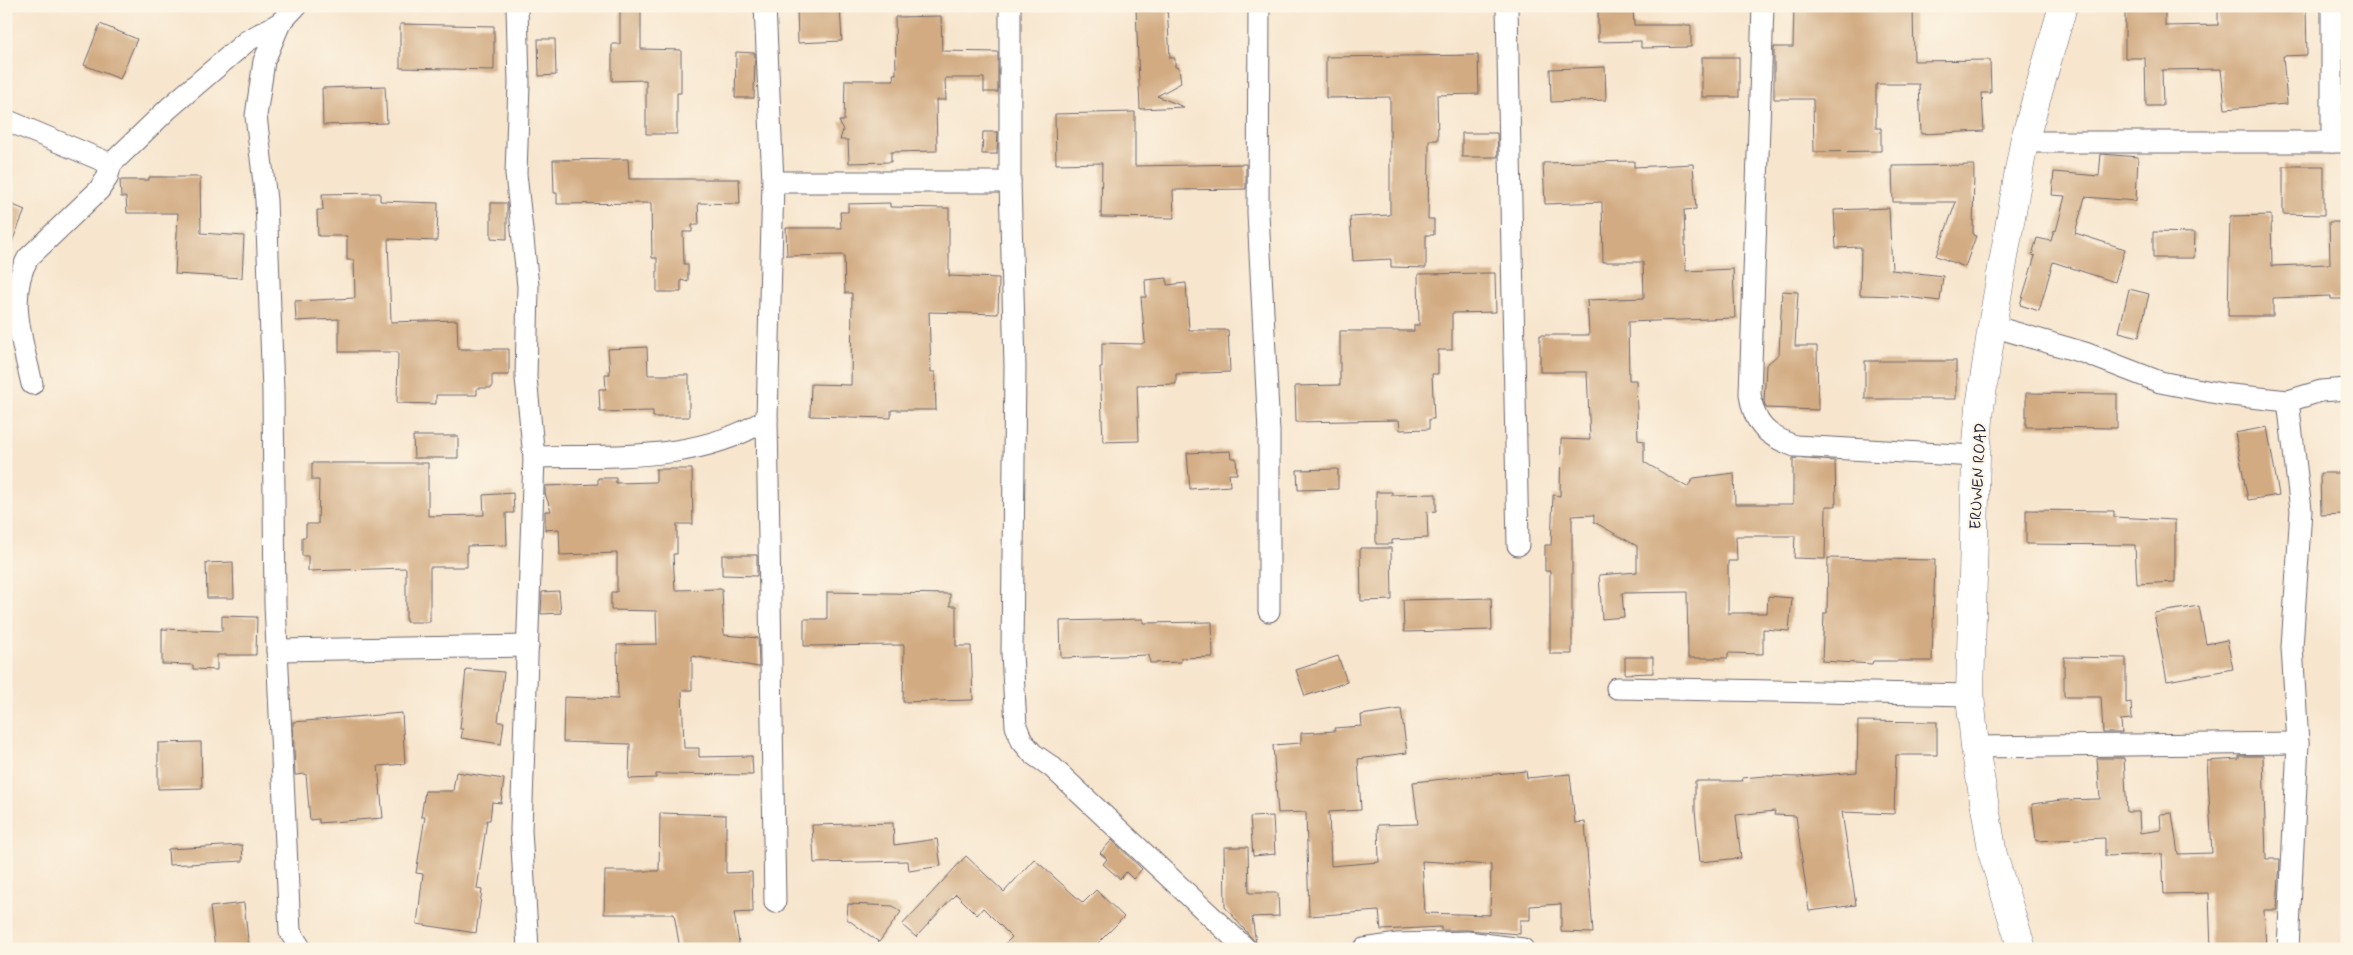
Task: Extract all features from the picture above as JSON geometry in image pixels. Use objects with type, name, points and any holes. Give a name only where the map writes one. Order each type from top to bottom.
[{"type":"street","points":[[296,6],[280,24],[264,62],[256,116],[266,200],[273,391],[277,650],[290,932],[301,949]]},
{"type":"street","points":[[517,6],[520,83],[516,174],[528,286],[526,378],[534,456],[522,830],[528,949]]},
{"type":"street","points":[[765,6],[773,182],[766,419],[775,902]]},
{"type":"street","points":[[1010,6],[1010,182],[1015,366],[1012,653],[1016,726],[1022,741],[1033,754],[1052,767],[1246,949]]},
{"type":"street","points":[[1259,6],[1258,212],[1270,432],[1269,612]]},
{"type":"street","points":[[1507,6],[1518,545]]},
{"type":"street","points":[[1763,6],[1750,394],[1756,419],[1765,431],[1777,440],[1795,446],[1976,456]]},
{"type":"street","name":"ERUWEN ROAD","points":[[2022,949],[1993,855],[1975,747],[1970,696],[1976,456],[1980,407],[1992,326],[2024,142],[2063,6]]},
{"type":"street","points":[[2024,142],[2339,142],[2332,6]]},
{"type":"street","points":[[32,384],[18,322],[20,271],[28,258],[100,190],[108,178],[111,164],[169,108],[247,40],[280,24]]},
{"type":"street","points":[[6,120],[111,164]]},
{"type":"street","points":[[773,182],[1010,182]]},
{"type":"street","points":[[1992,326],[2085,353],[2160,382],[2222,394],[2288,401],[2321,391],[2347,389]]},
{"type":"street","points":[[2288,401],[2300,510],[2292,647],[2298,743],[2288,949]]},
{"type":"street","points":[[534,456],[680,452],[722,442],[766,419]]},
{"type":"street","points":[[277,650],[528,646]]},
{"type":"street","points":[[1617,688],[1970,696]]},
{"type":"street","points":[[1975,747],[2298,743]]},
{"type":"street","points":[[1364,949],[1398,944],[1467,942],[1523,949]]},
{"type":"building","points":[[620,6],[641,6],[641,49],[681,50],[681,93],[677,93],[677,134],[646,134],[646,80],[612,81],[612,44],[620,44]]},
{"type":"building","points":[[797,6],[840,6],[842,41],[798,43]]},
{"type":"building","points":[[1167,6],[1170,58],[1175,58],[1175,67],[1179,68],[1181,83],[1157,96],[1184,107],[1140,109],[1136,8]]},
{"type":"building","points":[[1598,6],[1633,6],[1634,25],[1691,25],[1691,47],[1641,48],[1641,41],[1598,42]]},
{"type":"building","points":[[1794,6],[1913,6],[1914,61],[1990,60],[1991,93],[1982,93],[1984,131],[1921,134],[1919,84],[1876,84],[1876,128],[1881,128],[1881,151],[1814,152],[1813,99],[1774,99],[1774,47],[1793,47]]},
{"type":"building","points":[[2125,6],[2165,6],[2165,26],[2218,25],[2218,6],[2306,6],[2307,55],[2283,56],[2287,104],[2225,109],[2221,69],[2162,70],[2163,106],[2146,106],[2145,58],[2125,58]]},
{"type":"building","points":[[941,16],[942,51],[998,52],[998,92],[984,92],[984,78],[945,78],[946,100],[936,100],[937,151],[891,152],[891,162],[849,163],[848,140],[840,140],[843,130],[839,121],[844,121],[845,80],[894,80],[893,74],[896,74],[895,17]]},
{"type":"building","points":[[100,24],[137,39],[120,79],[84,65]]},
{"type":"building","points":[[400,24],[494,26],[494,70],[400,68]]},
{"type":"building","points":[[538,39],[555,39],[556,75],[539,76]]},
{"type":"building","points":[[736,52],[755,53],[754,98],[735,98]]},
{"type":"building","points":[[1478,55],[1479,94],[1437,95],[1438,140],[1429,140],[1428,219],[1434,219],[1434,235],[1426,235],[1426,268],[1391,267],[1391,259],[1353,261],[1350,217],[1390,215],[1390,97],[1326,98],[1326,57]]},
{"type":"building","points":[[1702,57],[1739,57],[1739,97],[1702,97]]},
{"type":"building","points":[[1605,67],[1606,100],[1551,102],[1550,69]]},
{"type":"building","points":[[385,86],[387,123],[323,125],[322,88]]},
{"type":"building","points":[[1135,112],[1135,166],[1246,164],[1246,189],[1173,190],[1174,218],[1101,217],[1102,163],[1056,164],[1055,114]]},
{"type":"building","points":[[983,132],[998,132],[997,154],[982,154]]},
{"type":"building","points":[[1462,133],[1497,133],[1498,157],[1462,157]]},
{"type":"building","points":[[2101,154],[2138,157],[2136,201],[2085,197],[2075,233],[2125,249],[2115,282],[2053,262],[2039,311],[2020,305],[2035,256],[2032,255],[2037,238],[2051,241],[2054,230],[2056,231],[2065,196],[2052,195],[2054,172],[2099,176]]},
{"type":"building","points":[[628,159],[629,179],[739,179],[740,204],[698,203],[699,225],[692,225],[692,232],[683,232],[684,264],[688,264],[688,282],[681,280],[681,292],[657,292],[657,258],[652,258],[651,203],[557,204],[557,193],[554,193],[553,160]]},
{"type":"building","points":[[1634,161],[1634,167],[1693,164],[1696,209],[1684,210],[1686,271],[1733,269],[1735,318],[1628,322],[1629,380],[1636,380],[1638,440],[1644,441],[1644,462],[1687,487],[1694,478],[1734,473],[1735,504],[1793,504],[1793,458],[1835,461],[1836,506],[1826,506],[1825,559],[1794,558],[1795,536],[1736,536],[1737,561],[1728,561],[1728,613],[1767,613],[1768,596],[1792,598],[1789,631],[1763,629],[1763,654],[1728,653],[1728,658],[1688,658],[1687,592],[1622,593],[1624,617],[1602,619],[1599,575],[1637,572],[1637,546],[1594,522],[1594,515],[1572,516],[1572,654],[1550,654],[1550,571],[1545,571],[1545,545],[1551,545],[1553,495],[1560,496],[1561,439],[1590,440],[1587,372],[1540,372],[1540,335],[1589,335],[1587,300],[1644,298],[1643,262],[1603,262],[1602,202],[1545,204],[1543,163]]},
{"type":"building","points":[[1974,165],[1973,235],[1976,236],[1965,267],[1936,256],[1956,202],[1893,202],[1892,166]]},
{"type":"building","points":[[2283,166],[2324,166],[2324,215],[2283,214]]},
{"type":"building","points":[[149,177],[200,177],[201,233],[244,236],[242,278],[175,274],[178,213],[127,213],[126,197],[121,197],[120,180],[149,180]]},
{"type":"building","points":[[380,193],[380,201],[438,203],[437,241],[388,239],[391,322],[457,320],[458,349],[509,349],[509,375],[492,375],[492,388],[477,388],[477,395],[436,395],[436,404],[397,403],[398,352],[339,352],[339,319],[296,321],[295,301],[355,298],[354,260],[347,260],[347,236],[318,236],[317,210],[323,210],[322,194]]},
{"type":"building","points":[[6,202],[25,210],[7,254],[6,254]]},
{"type":"building","points":[[491,203],[507,203],[507,239],[491,238]]},
{"type":"building","points":[[890,203],[890,207],[949,208],[949,276],[999,278],[998,314],[929,312],[931,372],[935,372],[936,410],[891,410],[891,418],[810,416],[811,384],[851,385],[852,293],[845,293],[844,255],[787,256],[786,228],[841,228],[840,212],[848,212],[848,204]]},
{"type":"building","points":[[1889,208],[1892,270],[1943,276],[1940,301],[1898,296],[1860,295],[1861,247],[1836,248],[1834,210]]},
{"type":"building","points":[[2271,215],[2272,266],[2330,264],[2329,222],[2347,222],[2347,299],[2331,299],[2331,296],[2273,298],[2273,316],[2228,316],[2230,216]]},
{"type":"building","points":[[2153,232],[2195,233],[2194,258],[2153,258]]},
{"type":"building","points":[[1495,273],[1496,312],[1452,313],[1452,350],[1438,350],[1438,374],[1432,374],[1434,419],[1429,419],[1429,429],[1400,430],[1399,420],[1296,422],[1295,386],[1340,385],[1340,331],[1414,331],[1414,325],[1419,325],[1418,274]]},
{"type":"building","points":[[1167,278],[1167,285],[1186,283],[1189,330],[1228,330],[1230,372],[1176,374],[1176,384],[1137,385],[1139,441],[1103,442],[1100,367],[1102,367],[1102,343],[1142,344],[1145,342],[1141,297],[1146,297],[1145,280]]},
{"type":"building","points":[[2129,289],[2149,294],[2139,337],[2119,332]]},
{"type":"building","points":[[1782,291],[1798,292],[1795,346],[1817,346],[1818,410],[1766,408],[1764,402],[1766,365],[1779,354]]},
{"type":"building","points":[[647,347],[648,375],[689,375],[689,417],[653,417],[653,411],[600,412],[599,389],[606,389],[605,374],[610,374],[608,349]]},
{"type":"building","points":[[1865,361],[1956,361],[1956,399],[1865,399]]},
{"type":"building","points":[[2026,393],[2117,394],[2117,428],[2026,427]]},
{"type":"building","points":[[2267,427],[2279,495],[2248,500],[2235,433]]},
{"type":"building","points":[[413,436],[458,436],[458,458],[414,458]]},
{"type":"building","points":[[1230,451],[1231,458],[1236,458],[1237,474],[1229,474],[1230,486],[1190,489],[1187,453]]},
{"type":"building","points":[[312,463],[428,463],[428,516],[484,515],[483,495],[513,493],[514,513],[506,513],[507,545],[467,546],[467,567],[430,567],[430,622],[406,622],[406,568],[308,571],[308,556],[302,556],[302,537],[306,537],[306,524],[318,524],[319,480],[312,480]]},
{"type":"building","points":[[656,469],[692,469],[693,524],[677,524],[677,554],[673,554],[675,590],[722,589],[724,635],[758,638],[759,667],[692,656],[692,690],[682,690],[684,748],[699,748],[699,757],[752,756],[753,775],[656,774],[656,778],[629,779],[630,744],[563,742],[564,697],[618,699],[617,645],[657,644],[656,611],[611,610],[611,592],[617,592],[617,553],[560,555],[559,529],[545,530],[545,511],[551,511],[545,493],[545,486],[598,484],[598,478],[616,478],[616,483],[656,482]]},
{"type":"building","points":[[1338,469],[1338,489],[1298,490],[1297,470]]},
{"type":"building","points":[[2320,473],[2342,473],[2344,514],[2321,515]]},
{"type":"building","points":[[1376,492],[1392,492],[1392,495],[1436,494],[1436,511],[1427,512],[1428,538],[1392,540],[1392,544],[1376,544]]},
{"type":"building","points":[[2026,510],[2114,511],[2114,517],[2175,520],[2175,582],[2137,584],[2135,545],[2026,544]]},
{"type":"building","points":[[1360,548],[1391,548],[1392,600],[1361,601]]},
{"type":"building","points":[[722,555],[757,555],[757,576],[722,575]]},
{"type":"building","points":[[1828,558],[1935,560],[1932,661],[1873,661],[1872,664],[1822,661],[1824,613],[1827,613]]},
{"type":"building","points":[[233,562],[234,598],[207,598],[206,563]]},
{"type":"building","points":[[559,591],[561,613],[541,614],[542,592]]},
{"type":"building","points":[[827,592],[950,594],[950,606],[956,606],[956,646],[971,646],[973,700],[903,702],[904,645],[804,646],[804,619],[827,619]]},
{"type":"building","points":[[1491,598],[1492,630],[1404,632],[1403,600]]},
{"type":"building","points":[[2199,606],[2206,644],[2227,640],[2233,669],[2167,681],[2154,613]]},
{"type":"building","points":[[222,616],[257,617],[256,655],[217,655],[217,670],[193,669],[193,665],[162,664],[162,629],[222,631]]},
{"type":"building","points":[[1143,619],[1143,623],[1212,622],[1213,657],[1181,658],[1181,662],[1150,663],[1149,655],[1061,658],[1060,621]]},
{"type":"building","points":[[1338,656],[1347,682],[1305,696],[1296,670]]},
{"type":"building","points":[[1625,657],[1653,657],[1653,673],[1625,674]]},
{"type":"building","points":[[2064,657],[2126,658],[2126,703],[2131,702],[2132,719],[2121,720],[2122,733],[2103,733],[2101,697],[2064,697]]},
{"type":"building","points":[[466,669],[504,672],[498,722],[504,722],[501,744],[461,738],[463,729],[460,729]]},
{"type":"building","points":[[1401,709],[1407,753],[1358,759],[1361,810],[1329,812],[1331,866],[1379,862],[1378,825],[1418,824],[1413,782],[1526,771],[1527,778],[1570,774],[1575,823],[1585,822],[1593,933],[1561,932],[1561,904],[1530,906],[1530,920],[1520,920],[1520,934],[1441,930],[1441,927],[1381,930],[1379,911],[1309,916],[1306,812],[1278,813],[1273,745],[1301,743],[1301,733],[1335,731],[1334,728],[1362,726],[1361,715]],"holes":[[[1422,861],[1491,865],[1490,915],[1425,913]]]},
{"type":"building","points":[[402,713],[405,764],[378,766],[383,818],[319,823],[319,819],[310,820],[306,774],[295,775],[293,722]]},
{"type":"building","points":[[1858,721],[1937,722],[1937,755],[1896,755],[1894,814],[1842,812],[1856,905],[1809,911],[1796,816],[1774,815],[1775,811],[1736,815],[1741,858],[1700,862],[1695,810],[1695,781],[1743,781],[1742,778],[1765,776],[1798,777],[1857,772]]},
{"type":"building","points":[[201,742],[202,788],[158,789],[158,743]]},
{"type":"building","points":[[2239,756],[2263,756],[2266,859],[2280,859],[2277,910],[2264,910],[2266,949],[2211,949],[2209,893],[2164,894],[2162,854],[2105,856],[2105,838],[2036,841],[2032,804],[2061,800],[2100,799],[2097,758],[2124,758],[2127,812],[2139,812],[2140,833],[2161,830],[2160,814],[2172,813],[2178,854],[2212,853],[2207,761],[2239,759]]},
{"type":"building","points":[[456,772],[504,779],[501,803],[492,802],[490,820],[487,820],[477,889],[482,890],[476,933],[417,924],[423,874],[416,873],[425,817],[421,817],[425,791],[453,791]]},
{"type":"building","points":[[660,813],[726,815],[726,873],[752,872],[753,912],[734,913],[740,949],[680,949],[674,914],[604,914],[605,871],[659,871]]},
{"type":"building","points":[[1273,816],[1275,854],[1253,856],[1250,817]]},
{"type":"building","points":[[893,823],[894,845],[937,839],[941,866],[909,871],[908,861],[814,863],[812,825]]},
{"type":"building","points":[[1112,840],[1142,869],[1133,879],[1126,872],[1120,879],[1103,864],[1107,859],[1100,853]]},
{"type":"building","points":[[242,845],[243,861],[169,865],[168,849]]},
{"type":"building","points":[[1224,847],[1248,847],[1249,893],[1278,893],[1279,916],[1252,917],[1256,943],[1225,907]]},
{"type":"building","points":[[966,856],[1004,892],[1034,859],[1083,903],[1096,890],[1124,917],[1092,949],[1000,949],[1012,937],[983,908],[977,915],[956,894],[916,937],[902,925]]},
{"type":"building","points":[[244,903],[249,949],[215,949],[210,907]]},
{"type":"building","points":[[848,904],[893,906],[901,912],[879,942],[847,919]]}]
